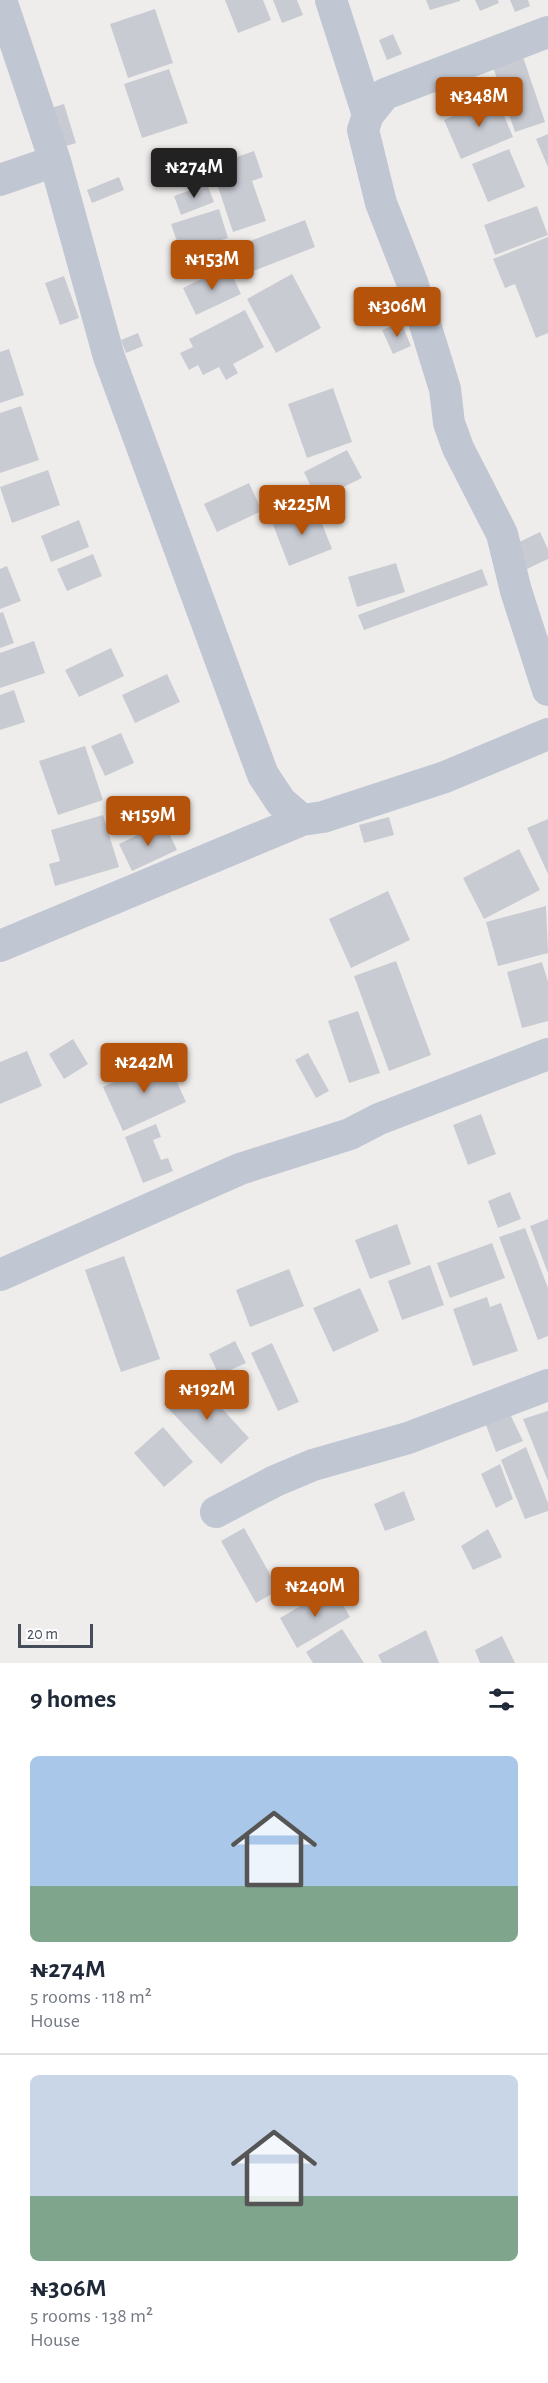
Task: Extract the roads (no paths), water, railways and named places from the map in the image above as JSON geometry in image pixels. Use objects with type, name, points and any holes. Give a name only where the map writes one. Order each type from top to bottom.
[{"type":"street","points":[[1,0],[55,161],[110,357],[262,775],[281,802],[302,820]]},
{"type":"street","points":[[331,0],[368,115]]},
{"type":"street","points":[[548,32],[385,94],[368,115],[363,130],[381,203],[412,282],[445,389],[449,423],[458,448],[502,534],[516,591],[548,690]]},
{"type":"street","points":[[0,180],[55,161]]},
{"type":"street","points":[[0,945],[302,820],[322,817],[445,777],[548,734]]},
{"type":"street","points":[[0,1275],[240,1169],[350,1134],[379,1119],[548,1054]]},
{"type":"street","points":[[216,1512],[274,1481],[314,1465],[408,1438],[548,1385]]}]
